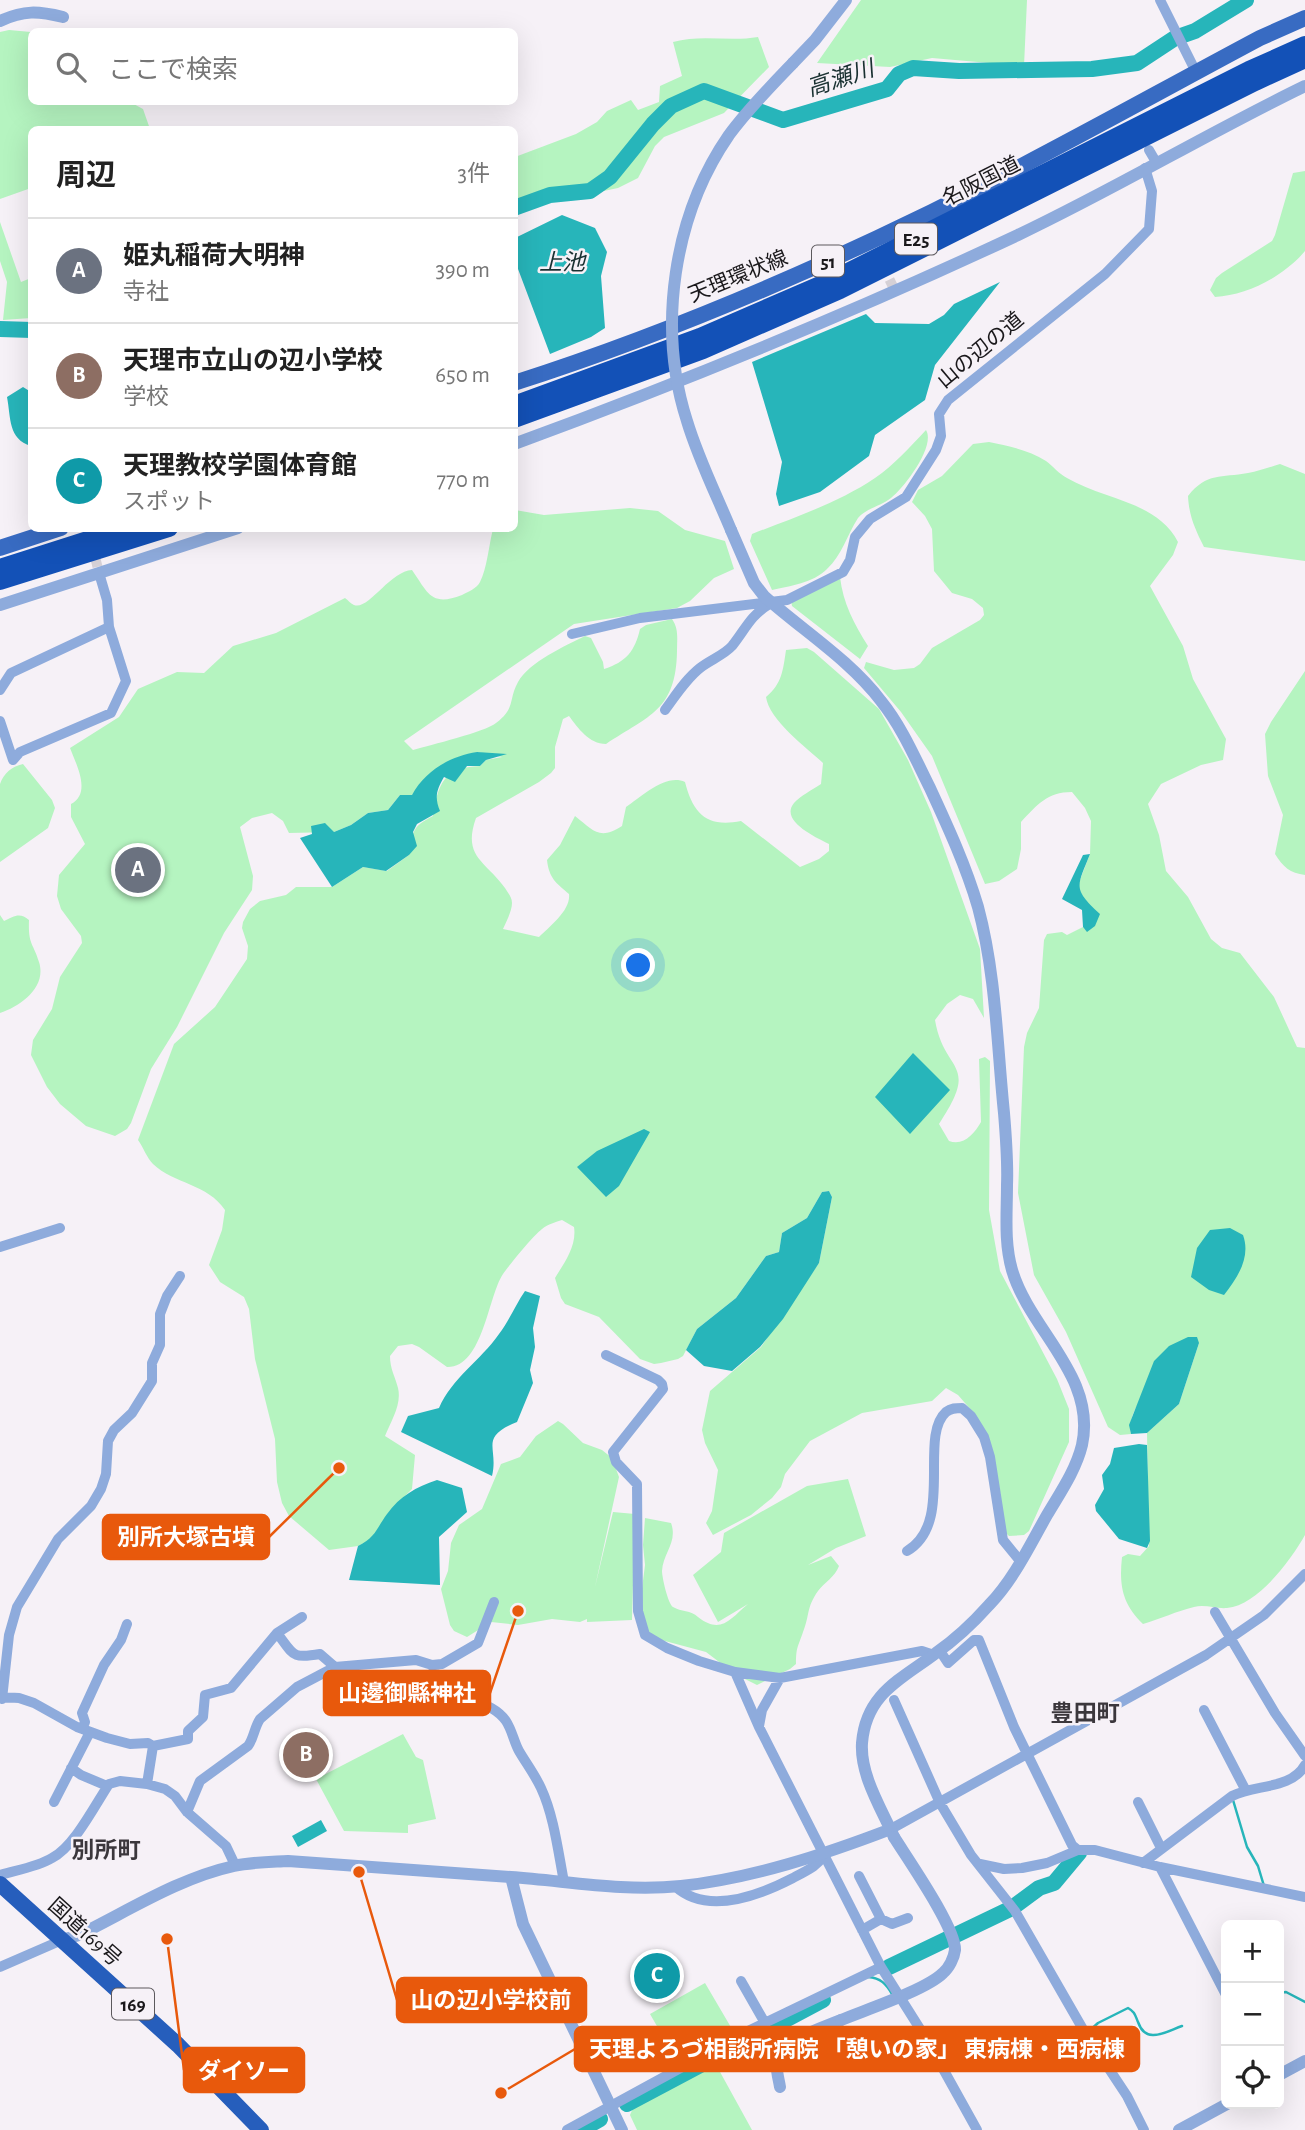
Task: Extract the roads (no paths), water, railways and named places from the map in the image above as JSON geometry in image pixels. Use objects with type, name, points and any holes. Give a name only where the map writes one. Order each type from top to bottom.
[{"type":"highway","name":"名阪国道","points":[[518,404],[700,337],[834,279],[1249,70],[1305,45]]},
{"type":"highway","name":"名阪国道","points":[[518,418],[657,368],[828,296],[1305,59]]},
{"type":"highway","points":[[0,566],[113,532]]},
{"type":"highway","points":[[0,582],[156,532]]},
{"type":"highway","name":"国道169号","points":[[0,1884],[178,2045],[261,2130]]},
{"type":"main road","name":"天理環状線","points":[[518,382],[603,354],[815,267],[944,206],[1130,111],[1260,38],[1305,18]]},
{"type":"main road","points":[[0,548],[49,532]]},
{"type":"street","points":[[780,2087],[777,2066],[781,2054],[799,2040],[924,1986],[942,1975],[950,1965],[955,1950],[944,1920],[892,1833],[868,1779],[862,1742],[866,1722],[875,1702],[894,1682],[961,1634],[993,1601],[1021,1562],[1076,1464],[1083,1439],[1085,1417],[1073,1376],[1023,1298],[1012,1270],[1005,1217],[1006,1139],[991,981],[979,911],[957,847],[900,728],[881,700],[865,682],[772,603],[754,583],[686,421],[675,368],[674,290],[682,240],[711,168],[743,117],[815,40],[846,0]]},
{"type":"street","points":[[1160,0],[1196,72]]},
{"type":"street","points":[[0,21],[20,12],[63,17]]},
{"type":"street","points":[[518,443],[641,397],[895,291],[1020,234],[1305,86]]},
{"type":"street","name":"山の辺の道","points":[[772,603],[787,600],[843,572],[850,560],[855,537],[870,519],[906,497],[936,450],[941,436],[939,414],[948,400],[1104,274],[1149,229],[1152,191],[1149,150]]},
{"type":"street","points":[[0,605],[226,532]]},
{"type":"street","points":[[0,722],[13,760],[20,752],[111,713],[126,681],[109,627],[107,600],[99,573]]},
{"type":"street","points":[[572,634],[640,618],[772,603]]},
{"type":"street","points":[[666,710],[680,689],[699,669],[731,648],[747,622],[758,611],[772,603]]},
{"type":"street","points":[[0,690],[11,673],[109,627]]},
{"type":"street","points":[[0,1247],[60,1228]]},
{"type":"street","points":[[180,1276],[167,1296],[160,1314],[160,1345],[152,1363],[152,1381],[132,1413],[114,1430],[108,1441],[106,1474],[101,1489],[91,1506],[58,1539],[17,1607],[9,1635],[1,1698],[19,1698],[34,1703],[86,1731],[130,1744],[148,1743],[153,1746],[188,1739],[188,1731],[203,1717],[205,1695],[231,1688],[277,1633],[303,1617]]},
{"type":"street","points":[[606,1355],[658,1380],[663,1389],[613,1452],[616,1462],[637,1484],[638,1611],[645,1635],[667,1648],[735,1671],[779,1678],[922,1651],[937,1653],[948,1663],[974,1640],[979,1640],[1027,1753],[1072,1845],[1078,1850]]},
{"type":"street","points":[[907,1550],[918,1544],[926,1532],[931,1515],[937,1434],[941,1420],[945,1413],[952,1409],[962,1408],[971,1416],[984,1437],[996,1490],[1003,1540],[1021,1562]]},
{"type":"street","points":[[0,1967],[79,1935],[184,1884],[236,1865],[288,1861],[511,1877],[625,1889],[675,1886],[736,1876],[823,1856],[892,1833],[1027,1753],[1231,1639],[1264,1615],[1305,1574]]},
{"type":"street","points":[[187,1812],[200,1781],[248,1746],[260,1719],[297,1688],[335,1667],[416,1660],[432,1665],[442,1664],[478,1643],[494,1602]]},
{"type":"street","points":[[1215,1612],[1275,1713],[1305,1756]]},
{"type":"street","points":[[54,1802],[86,1731],[82,1713],[104,1665],[121,1640],[127,1625]]},
{"type":"street","points":[[277,1633],[295,1656],[320,1654],[335,1667]]},
{"type":"street","points":[[432,1665],[436,1676],[442,1682],[464,1698],[496,1712],[505,1721],[541,1789],[552,1822],[564,1882]]},
{"type":"street","points":[[735,1671],[759,1727],[881,1967],[927,2040],[977,2130]]},
{"type":"street","points":[[759,1727],[762,1710],[779,1678]]},
{"type":"street","points":[[894,1700],[940,1803],[971,1855],[1016,1911],[1088,2038],[1127,2096],[1144,2130]]},
{"type":"street","points":[[1204,1710],[1245,1790]]},
{"type":"street","points":[[147,1784],[153,1746]]},
{"type":"street","points":[[1143,1863],[1233,1796],[1245,1790],[1286,1781],[1301,1772],[1305,1765]]},
{"type":"street","points":[[71,1768],[107,1786]]},
{"type":"street","points":[[0,1875],[52,1858],[61,1852],[107,1786],[120,1782],[147,1784],[165,1789],[175,1796],[187,1812],[226,1846],[236,1865]]},
{"type":"street","points":[[1138,1802],[1161,1848]]},
{"type":"street","points":[[980,1864],[1004,1869],[1022,1868],[1047,1863],[1078,1850],[1095,1850],[1160,1867],[1305,1897]]},
{"type":"street","points":[[675,1886],[685,1895],[714,1900],[745,1898],[774,1888],[817,1865],[823,1856]]},
{"type":"street","points":[[1160,1867],[1221,1985]]},
{"type":"street","points":[[859,1876],[881,1919],[892,1924],[908,1918]]},
{"type":"street","points":[[511,1877],[523,1924],[552,1989],[616,2116]]},
{"type":"street","points":[[862,1930],[881,1919]]},
{"type":"street","points":[[567,2130],[616,2116],[765,2023],[881,1967]]},
{"type":"street","points":[[741,1981],[765,2023]]},
{"type":"street","points":[[1284,2072],[1305,2061]]},
{"type":"street","points":[[1179,2130],[1221,2107]]},
{"type":"water","name":"上池","points":[[562,215],[595,228],[607,252],[601,276],[605,328],[591,337],[550,354],[518,269],[518,237]]},
{"type":"water","points":[[1000,282],[935,365],[925,400],[875,435],[869,456],[820,492],[779,506],[776,494],[782,462],[752,362],[866,314],[875,323],[929,324],[944,315],[954,304]]},
{"type":"water","points":[[23,387],[28,390],[28,445],[14,433],[7,397]]},
{"type":"water","points":[[477,752],[507,754],[486,760],[480,766],[467,766],[455,782],[444,777],[437,793],[440,811],[417,824],[413,832],[417,846],[409,855],[386,871],[363,867],[332,887],[300,838],[312,834],[311,826],[325,823],[334,832],[351,825],[368,813],[388,810],[400,795],[412,795],[417,786],[439,766],[457,757]]},
{"type":"water","points":[[1090,854],[1080,887],[1085,898],[1100,914],[1095,926],[1087,932],[1083,927],[1082,910],[1062,899],[1083,855]]},
{"type":"water","points":[[913,1053],[950,1090],[910,1134],[875,1097]]},
{"type":"water","points":[[644,1129],[650,1132],[619,1186],[606,1197],[577,1167],[597,1151]]},
{"type":"water","points":[[829,1191],[832,1197],[819,1263],[783,1319],[760,1347],[732,1371],[704,1366],[686,1350],[697,1329],[736,1298],[766,1256],[779,1252],[782,1233],[807,1218],[822,1192]]},
{"type":"water","points":[[1230,1228],[1243,1235],[1245,1251],[1238,1274],[1224,1295],[1209,1290],[1191,1277],[1197,1248],[1210,1230]]},
{"type":"water","points":[[525,1291],[540,1296],[533,1328],[535,1347],[530,1370],[533,1383],[517,1422],[494,1438],[492,1476],[401,1432],[408,1416],[439,1408],[451,1387],[499,1334]]},
{"type":"water","points":[[1188,1337],[1197,1337],[1199,1343],[1179,1404],[1147,1433],[1131,1434],[1129,1425],[1154,1361],[1169,1346]]},
{"type":"water","points":[[1147,1445],[1150,1541],[1147,1548],[1119,1539],[1096,1511],[1095,1505],[1104,1489],[1102,1475],[1110,1464],[1114,1448]]},
{"type":"water","points":[[437,1480],[462,1488],[467,1512],[439,1537],[440,1585],[349,1580],[358,1546],[372,1536],[403,1497]]},
{"type":"water","points":[[321,1820],[327,1831],[298,1847],[292,1836]]},
{"type":"waterway","name":"高瀬川","points":[[518,207],[550,195],[590,191],[610,177],[671,106],[704,91],[783,120],[887,89],[899,74],[913,68],[959,71],[1092,69],[1137,63],[1175,38],[1195,31],[1246,0]]},
{"type":"waterway","name":"高瀬川","points":[[0,329],[28,330]]},
{"type":"waterway","points":[[1233,1800],[1247,1847],[1258,1866],[1264,1886]]},
{"type":"waterway","points":[[1016,1905],[1039,1888],[1054,1883],[1079,1853]]},
{"type":"waterway","points":[[889,1967],[1010,1909]]},
{"type":"waterway","points":[[868,1977],[883,1982],[892,1994]]},
{"type":"waterway","points":[[1284,1992],[1305,2002]]},
{"type":"waterway","points":[[627,2104],[823,2000]]},
{"type":"waterway","points":[[1088,2032],[1098,2023],[1128,2008],[1141,2029],[1151,2035],[1182,2026]]},
{"type":"waterway","points":[[1065,2051],[1083,2037]]},
{"type":"waterway","points":[[581,2130],[600,2119]]},
{"type":"tunnel","points":[[883,266],[895,291]]},
{"type":"tunnel","points":[[89,532],[99,573]]},
{"type":"place","name":"姫丸稲荷大明神","points":[[138,870]]},
{"type":"place","name":"別所大塚古墳","points":[[339,1468]]},
{"type":"place","name":"山邊御縣神社","points":[[518,1611]]},
{"type":"place","name":"天理市立山の辺小学校","points":[[306,1755]]},
{"type":"place","name":"山の辺小学校前","points":[[359,1872]]},
{"type":"place","name":"ダイソー","points":[[167,1939]]},
{"type":"place","name":"天理教校学園体育館","points":[[657,1976]]},
{"type":"place","name":"天理よろづ相談所病院 「憩いの家」 東病棟・西病棟","points":[[501,2093]]},
{"type":"district","name":"豊田町","points":[[1085,1713]]},
{"type":"district","name":"別所町","points":[[106,1850]]}]
